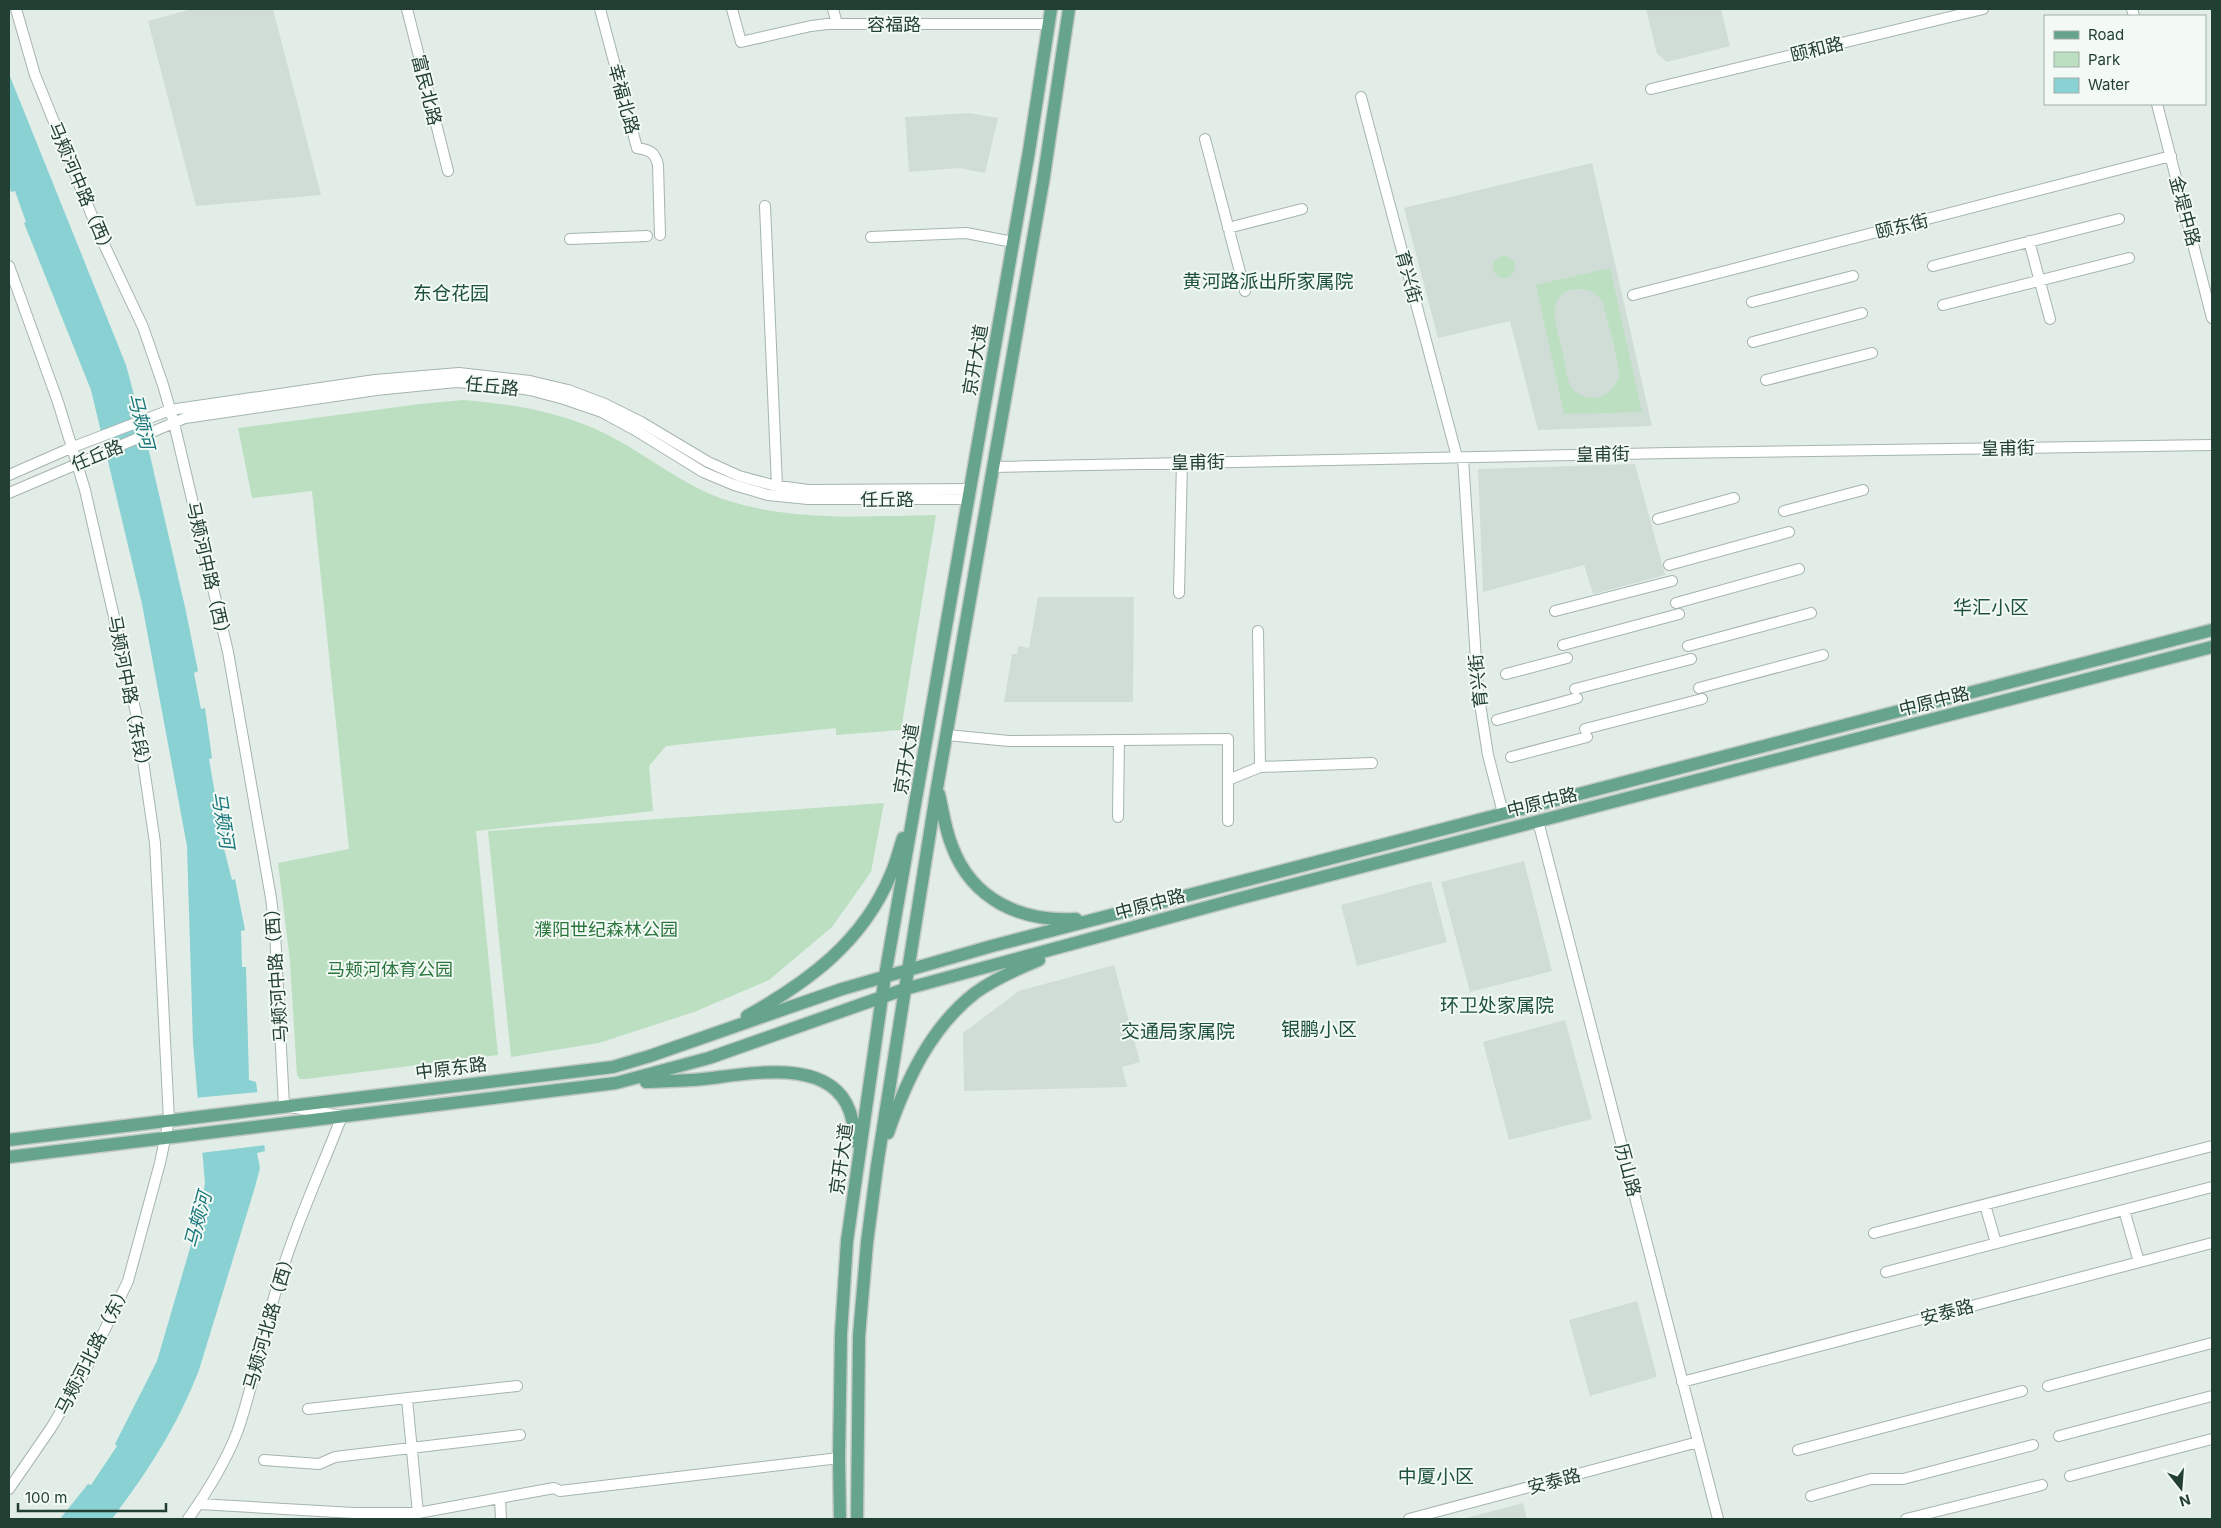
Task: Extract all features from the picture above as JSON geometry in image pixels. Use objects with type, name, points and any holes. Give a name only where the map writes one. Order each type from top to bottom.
[{"type":"main road","name":"京开大道","points":[[840,1519],[839,1458],[844,1276],[853,1193],[885,976],[1013,242],[1050,9]]},
{"type":"main road","name":"京开大道","points":[[857,1519],[859,1336],[864,1270],[877,1166],[938,788],[1043,182],[1069,9]]},
{"type":"main road","name":"中原中路","points":[[885,976],[1103,917],[2212,630]]},
{"type":"main road","name":"中原中路","points":[[882,996],[1116,932],[2212,647]]},
{"type":"main road","points":[[938,788],[952,846],[969,879],[982,892],[1028,916],[1052,919],[1103,917]]},
{"type":"main road","points":[[718,1032],[785,995],[808,979],[828,962],[857,930],[876,904],[891,874],[917,798]]},
{"type":"main road","points":[[877,1166],[899,1100],[918,1062],[946,1022],[963,1003],[997,979],[1116,932]]},
{"type":"main road","name":"中原东路","points":[[9,1140],[612,1067],[885,976]]},
{"type":"main road","name":"中原东路","points":[[9,1157],[194,1136],[616,1083],[710,1058],[882,996]]},
{"type":"main road","points":[[616,1083],[792,1073],[818,1078],[830,1084],[839,1092],[847,1103],[853,1122],[856,1138],[853,1193]]},
{"type":"street","name":"马颊河中路（西）","points":[[16,9],[35,75],[101,238],[143,327],[157,363],[174,423],[228,652],[271,898],[276,942],[284,1106]]},
{"type":"street","name":"富民北路","points":[[407,9],[448,170]]},
{"type":"street","name":"幸福北路","points":[[600,9],[637,148],[649,150],[656,154],[660,235]]},
{"type":"street","name":"容福路","points":[[732,9],[741,42],[812,26],[837,24],[1049,24]]},
{"type":"street","points":[[834,9],[837,24]]},
{"type":"street","name":"颐和路","points":[[1651,89],[1983,9]]},
{"type":"street","name":"育兴街","points":[[1361,97],[1460,458],[1478,691],[1488,755],[1503,813]]},
{"type":"street","name":"金堤中路","points":[[2157,105],[2212,318]]},
{"type":"street","points":[[1205,139],[1245,291]]},
{"type":"street","name":"颐东街","points":[[1633,295],[2170,156]]},
{"type":"street","points":[[765,206],[777,486]]},
{"type":"street","points":[[1228,228],[1302,209]]},
{"type":"street","points":[[1933,266],[2119,219]]},
{"type":"street","points":[[871,237],[958,233],[1013,242]]},
{"type":"street","points":[[570,239],[647,236]]},
{"type":"street","points":[[2029,241],[2050,319]]},
{"type":"street","points":[[1943,305],[2129,258]]},
{"type":"street","name":"马颊河中路（东段）","points":[[9,266],[78,463],[124,651],[136,713],[155,843],[169,1120],[164,1138]]},
{"type":"street","points":[[1752,302],[1853,276]]},
{"type":"street","points":[[1753,342],[1862,313]]},
{"type":"street","points":[[1766,380],[1872,353]]},
{"type":"street","name":"任丘路","points":[[9,475],[90,440],[170,410],[418,375],[459,373],[530,381],[558,388],[605,404],[641,422],[708,462],[739,476],[777,486],[808,490],[969,494]]},
{"type":"street","name":"任丘路","points":[[9,492],[185,418],[418,385],[456,382],[497,385],[564,398],[602,412],[703,472],[734,485],[768,495],[808,499],[969,494]]},
{"type":"street","name":"皇甫街","points":[[993,468],[1182,462],[2212,445]]},
{"type":"street","points":[[1180,593],[1182,462]]},
{"type":"street","points":[[1784,511],[1863,490]]},
{"type":"street","points":[[1658,519],[1734,498]]},
{"type":"street","points":[[1669,565],[1789,532]]},
{"type":"street","points":[[1676,603],[1799,569]]},
{"type":"street","points":[[1555,611],[1672,581]]},
{"type":"street","points":[[1688,646],[1811,613]]},
{"type":"street","points":[[1563,645],[1679,614]]},
{"type":"street","points":[[1258,631],[1260,767]]},
{"type":"street","points":[[1699,688],[1823,655]]},
{"type":"street","points":[[1506,674],[1567,658]]},
{"type":"street","points":[[1497,720],[1691,659]]},
{"type":"street","points":[[1511,757],[1702,699]]},
{"type":"street","points":[[948,735],[1009,741],[1228,739],[1228,821]]},
{"type":"street","points":[[1118,817],[1119,740]]},
{"type":"street","points":[[1228,780],[1260,767],[1372,763]]},
{"type":"street","name":"历山路","points":[[1538,822],[1718,1519]]},
{"type":"street","points":[[284,1106],[342,1116]]},
{"type":"street","name":"马颊河北路（西）","points":[[188,1519],[207,1492],[237,1431],[290,1247],[342,1116]]},
{"type":"street","name":"马颊河北路（东）","points":[[9,1488],[51,1428],[85,1371],[128,1281],[160,1163],[164,1138]]},
{"type":"street","points":[[1874,1233],[2212,1146]]},
{"type":"street","points":[[1886,1272],[2212,1187]]},
{"type":"street","points":[[1986,1205],[1996,1243]]},
{"type":"street","points":[[2124,1210],[2139,1262]]},
{"type":"street","name":"安泰路","points":[[1682,1382],[2212,1243]]},
{"type":"street","points":[[2048,1386],[2212,1342]]},
{"type":"street","points":[[308,1408],[517,1386]]},
{"type":"street","points":[[1798,1450],[2022,1392]]},
{"type":"street","points":[[2059,1436],[2212,1396]]},
{"type":"street","points":[[407,1399],[418,1513]]},
{"type":"street","points":[[264,1460],[319,1464],[335,1457],[520,1436]]},
{"type":"street","points":[[2070,1476],[2212,1439]]},
{"type":"street","name":"安泰路","points":[[1409,1519],[1698,1442]]},
{"type":"street","points":[[1810,1496],[1871,1479],[1903,1479],[2033,1445]]},
{"type":"street","points":[[199,1504],[354,1516],[418,1513],[554,1488],[560,1491],[839,1458]]},
{"type":"street","points":[[1906,1519],[2042,1485]]},
{"type":"street","points":[[500,1498],[501,1519]]},
{"type":"shaded area","points":[[192,9],[273,9],[321,195],[196,206],[148,21]]},
{"type":"shaded area","points":[[1646,9],[1721,9],[1730,46],[1667,62],[1657,54]]},
{"type":"shaded area","points":[[970,113],[998,118],[985,173],[959,168],[909,172],[905,117]]},
{"type":"shaded area","points":[[1592,163],[1652,426],[1538,430],[1510,321],[1438,338],[1404,208]]},
{"type":"shaded area","points":[[1635,464],[1665,575],[1593,594],[1584,565],[1483,592],[1478,469]]},
{"type":"shaded area","points":[[1038,597],[1134,597],[1133,702],[1004,702],[1012,654],[1017,654],[1018,646],[1029,648]]},
{"type":"shaded area","points":[[1524,861],[1552,971],[1470,992],[1441,882]]},
{"type":"shaded area","points":[[1431,881],[1447,942],[1357,966],[1341,905]]},
{"type":"shaded area","points":[[1114,965],[1140,1062],[1122,1067],[1127,1087],[964,1091],[963,1033],[1019,991]]},
{"type":"shaded area","points":[[1565,1020],[1592,1119],[1509,1140],[1483,1042]]},
{"type":"shaded area","points":[[1637,1301],[1657,1377],[1590,1396],[1569,1320]]},
{"type":"shaded area","points":[[1523,1503],[1527,1519],[1463,1519]]},
{"type":"green space","points":[[1504,256],[1514,263],[1515,267],[1508,277],[1504,278],[1494,271],[1493,267],[1500,257]]},
{"type":"green space","points":[[1610,268],[1642,412],[1564,414],[1536,285]],"holes":[[[1583,289],[1595,293],[1603,302],[1617,357],[1619,373],[1617,382],[1611,390],[1603,396],[1594,398],[1578,394],[1569,383],[1555,311],[1561,295],[1570,290]]]},
{"type":"green space","name":"马颊河体育公园","points":[[463,400],[536,410],[589,426],[621,442],[695,487],[726,500],[752,507],[804,515],[936,515],[901,730],[836,735],[836,728],[666,746],[649,766],[653,811],[476,831],[498,1055],[300,1079],[297,1075],[290,961],[278,863],[349,849],[312,491],[252,498],[238,428]]},
{"type":"green space","name":"濮阳世纪森林公园","points":[[884,803],[871,872],[832,927],[769,980],[694,1012],[599,1043],[511,1057],[488,831]]},
{"type":"water","points":[[9,74],[126,365],[149,451],[198,671],[194,673],[201,709],[205,708],[212,758],[209,759],[215,794],[218,793],[227,844],[223,845],[232,880],[235,879],[245,930],[241,931],[242,967],[246,967],[249,1080],[256,1082],[265,1151],[257,1153],[260,1168],[255,1187],[199,1370],[181,1411],[161,1448],[112,1519],[60,1519],[88,1484],[91,1485],[117,1446],[115,1444],[157,1361],[200,1214],[205,1183],[193,1043],[187,846],[142,604],[91,390],[24,223],[26,222],[15,191],[11,192],[9,185]]},
{"type":"pier","points":[[260,1092],[266,1145],[200,1153],[194,1098]]},
{"type":"district","name":"黄河路派出所家属院","points":[[1268,281]]},
{"type":"district","name":"东仓花园","points":[[451,293]]},
{"type":"district","name":"华汇小区","points":[[1991,607]]},
{"type":"district","name":"环卫处家属院","points":[[1497,1005]]},
{"type":"district","name":"银鹏小区","points":[[1319,1029]]},
{"type":"district","name":"交通局家属院","points":[[1178,1031]]},
{"type":"district","name":"中厦小区","points":[[1436,1476]]},
{"type":"water label","name":"马颊河","points":[[141,421]]},
{"type":"water label","name":"马颊河","points":[[223,820]]},
{"type":"water label","name":"马颊河","points":[[198,1220]]}]
